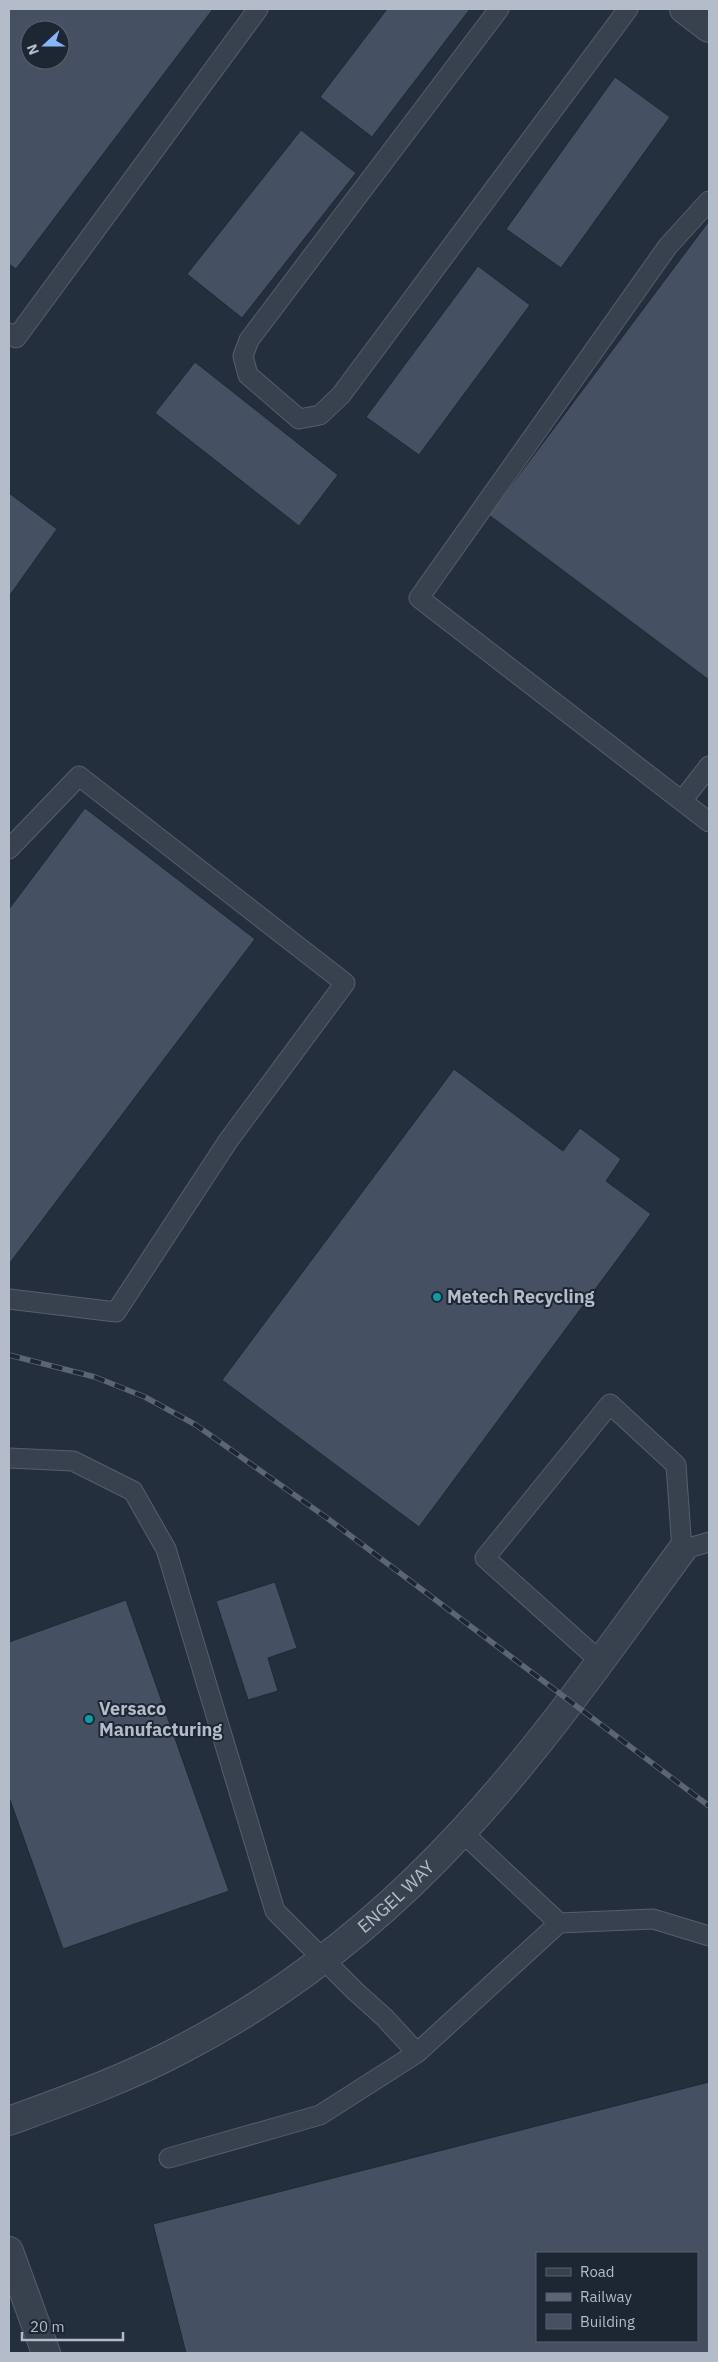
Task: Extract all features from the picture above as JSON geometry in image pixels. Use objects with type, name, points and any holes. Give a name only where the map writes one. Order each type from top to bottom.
[{"type":"street","points":[[684,9],[709,28]]},
{"type":"street","name":"ENGEL WAY","points":[[9,2121],[90,2091],[186,2048],[280,1990],[324,1959],[374,1919],[462,1832],[530,1753],[682,1550]]},
{"type":"street","points":[[9,2251],[46,2353]]},
{"type":"lane","points":[[9,332],[16,338],[258,9]]},
{"type":"lane","points":[[499,9],[249,340],[243,356],[248,375],[299,419],[320,415],[341,395],[628,9]]},
{"type":"lane","points":[[709,201],[668,246],[418,598],[709,822]]},
{"type":"lane","points":[[682,801],[709,766]]},
{"type":"lane","points":[[9,849],[79,776],[345,983],[228,1141],[116,1312],[9,1299]]},
{"type":"lane","points":[[600,1661],[485,1558],[610,1404],[676,1464],[682,1550],[709,1542]]},
{"type":"lane","points":[[9,1458],[73,1461],[133,1492],[166,1548],[275,1911],[355,1991],[385,2018],[418,2053]]},
{"type":"lane","points":[[462,1832],[559,1923]]},
{"type":"lane","points":[[169,2158],[320,2115],[418,2053],[559,1923],[653,1919],[709,1936]]},
{"type":"building","points":[[9,9],[213,9],[16,269],[9,264]]},
{"type":"building","points":[[387,9],[470,9],[372,137],[320,97]]},
{"type":"building","points":[[615,77],[670,117],[561,268],[506,229]]},
{"type":"building","points":[[301,130],[356,173],[242,318],[187,274]]},
{"type":"building","points":[[709,221],[709,680],[489,515]]},
{"type":"building","points":[[478,266],[530,305],[419,455],[366,417]]},
{"type":"building","points":[[195,362],[338,475],[299,526],[155,413]]},
{"type":"building","points":[[9,493],[57,529],[10,595],[9,594]]},
{"type":"building","points":[[85,808],[255,939],[9,1264],[9,909]]},
{"type":"building","name":"Metech Recycling","points":[[454,1069],[563,1151],[580,1128],[621,1159],[606,1181],[651,1214],[419,1527],[222,1380]]},
{"type":"building","points":[[275,1582],[297,1648],[268,1658],[278,1691],[248,1700],[216,1601]]},
{"type":"building","name":"Versaco Manufacturing","points":[[126,1600],[229,1891],[63,1949],[9,1797],[9,1642]]},
{"type":"building","points":[[709,2082],[709,2353],[186,2353],[153,2224]]},
{"type":"railway","points":[[9,1355],[95,1377],[145,1397],[196,1425],[327,1518],[709,1806]]},
{"type":"place","name":"Metech Recycling","points":[[437,1297]]},
{"type":"place","name":"Versaco Manufacturing","points":[[89,1719]]}]
